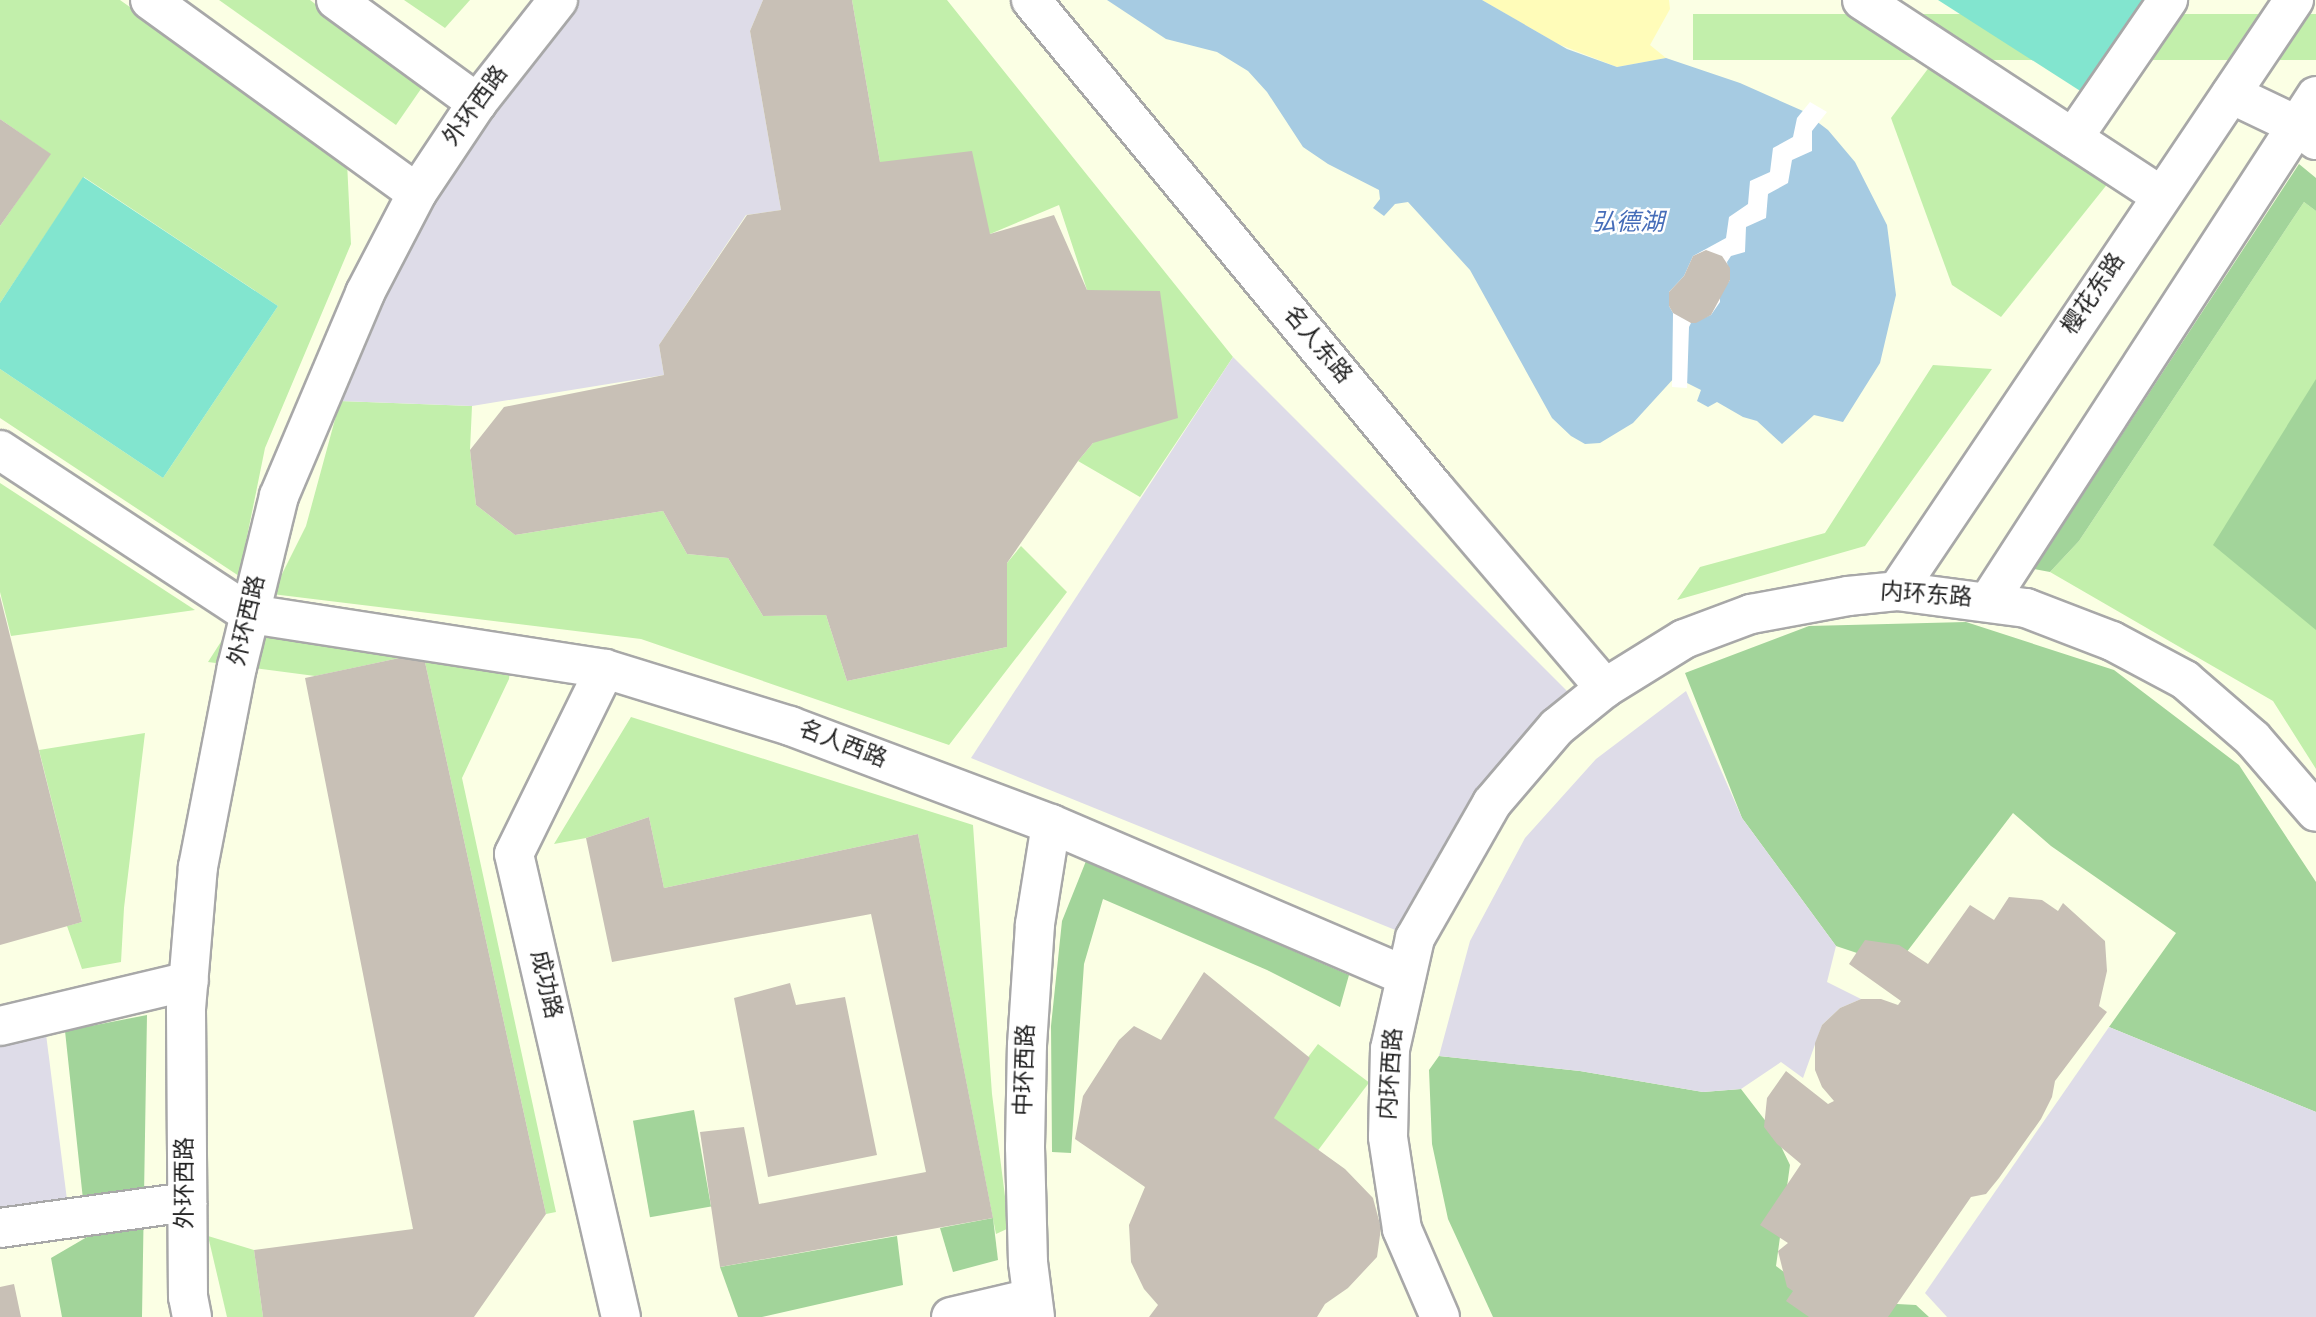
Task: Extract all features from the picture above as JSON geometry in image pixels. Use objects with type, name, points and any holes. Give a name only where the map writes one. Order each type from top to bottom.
[{"type":"street","points":[[150,0],[417,193]]},
{"type":"street","points":[[336,0],[477,103]]},
{"type":"street","name":"外环西路","points":[[192,1317],[188,1297],[186,1009],[198,867],[250,614],[279,496],[365,293],[417,193],[477,103],[558,0]]},
{"type":"street","name":"名人东路","points":[[1031,0],[1426,478],[1605,688]]},
{"type":"street","points":[[1862,0],[2162,196]]},
{"type":"street","points":[[2073,138],[2168,0]]},
{"type":"street","name":"樱花东路","points":[[1897,591],[2294,0]]},
{"type":"street","points":[[1988,602],[2309,120],[2231,94]]},
{"type":"street","points":[[0,450],[250,614]]},
{"type":"street","name":"内环东路","points":[[1492,803],[1557,727],[1605,688],[1684,639],[1751,614],[1849,596],[1897,591],[2026,608],[2112,641],[2185,680],[2253,739],[2316,812]]},
{"type":"street","name":"名人西路","points":[[250,614],[605,669],[790,726],[1051,824],[1406,976]]},
{"type":"street","name":"成功路","points":[[605,669],[514,854],[621,1317]]},
{"type":"street","name":"内环西路","points":[[1435,1314],[1402,1229],[1388,1137],[1390,1049],[1415,938],[1492,803]]},
{"type":"street","name":"中环西路","points":[[1033,1308],[1025,1147],[1027,1045],[1035,924],[1051,824]]},
{"type":"street","points":[[0,1026],[189,981]]},
{"type":"street","points":[[0,1227],[187,1202]]},
{"type":"street","points":[[951,1317],[1033,1308]]},
{"type":"shaded area","points":[[0,0],[2316,0],[2316,1317],[0,1317]]},
{"type":"shaded area","points":[[558,0],[763,0],[750,31],[781,210],[746,215],[659,345],[664,375],[472,406],[340,401],[365,293]]},
{"type":"shaded area","points":[[1233,357],[1581,705],[1415,938],[971,758]]},
{"type":"shaded area","points":[[1686,691],[1742,818],[1836,946],[1827,982],[1861,999],[1840,1008],[1822,1025],[1803,1078],[1781,1062],[1741,1089],[1703,1092],[1580,1071],[1439,1056],[1470,941],[1525,838],[1596,759]]},
{"type":"shaded area","points":[[2109,1027],[2316,1112],[2316,1317],[1947,1317],[1925,1293]]},
{"type":"shaded area","points":[[46,1034],[67,1200],[0,1210],[0,1044]]},
{"type":"green space","points":[[0,0],[120,0],[347,162],[351,244],[265,448],[239,576],[0,418],[0,369],[163,478],[278,306],[84,177],[0,303],[0,226],[50,154],[0,119]]},
{"type":"green space","points":[[219,0],[310,0],[423,86],[396,125]]},
{"type":"green space","points":[[404,0],[470,0],[445,28]]},
{"type":"green space","points":[[852,0],[947,0],[1233,357],[1140,497],[1078,461],[1093,443],[1087,290],[1059,205],[990,234],[880,162]]},
{"type":"green space","points":[[1938,0],[2145,0],[2085,94]]},
{"type":"green space","points":[[1693,14],[2316,14],[2316,60],[1693,60]]},
{"type":"green space","points":[[1930,66],[2113,177],[2001,317],[1952,285],[1891,118]]},
{"type":"green space","points":[[2299,164],[2316,178],[2316,211],[2304,202],[2079,541],[2050,572],[2034,569]]},
{"type":"green space","points":[[83,177],[278,306],[163,478],[0,369],[0,303]]},
{"type":"green space","points":[[2304,202],[2316,211],[2316,769],[2273,701],[2050,572],[2079,541]]},
{"type":"green space","points":[[1933,365],[1992,369],[1865,546],[1677,600],[1700,567],[1825,533]]},
{"type":"green space","points":[[2316,379],[2316,630],[2213,545]]},
{"type":"green space","points":[[340,401],[472,406],[470,450],[476,505],[515,535],[663,511],[687,554],[728,558],[763,616],[826,615],[847,681],[1007,647],[1007,563],[1021,546],[1067,592],[949,745],[641,639],[272,594],[306,526]]},
{"type":"green space","points":[[0,483],[195,610],[11,636],[0,592]]},
{"type":"green space","points":[[1966,622],[2114,670],[2239,765],[2316,882],[2316,1112],[2109,1027],[2176,933],[2051,846],[2013,813],[1896,966],[1836,946],[1742,818],[1685,673],[1809,626]]},
{"type":"green space","points":[[231,626],[511,660],[509,679],[462,778],[556,1212],[546,1214],[423,653],[315,676],[208,662]]},
{"type":"green space","points":[[631,717],[973,825],[992,1094],[1009,1228],[996,1234],[918,834],[664,888],[649,817],[586,838],[554,844]]},
{"type":"green space","points":[[145,733],[124,908],[121,962],[82,969],[67,926],[82,922],[39,750]]},
{"type":"green space","points":[[1086,861],[1349,975],[1340,1007],[1267,970],[1103,899],[1084,964],[1071,1153],[1052,1152],[1051,1026],[1062,921]]},
{"type":"green space","points":[[147,1015],[142,1317],[62,1317],[51,1258],[87,1237],[65,1031]]},
{"type":"green space","points":[[1318,1044],[1369,1083],[1317,1151],[1266,1113]]},
{"type":"green space","points":[[1439,1056],[1580,1071],[1703,1092],[1741,1089],[1774,1132],[1790,1165],[1776,1266],[1821,1300],[1916,1305],[1929,1317],[1493,1317],[1448,1219],[1432,1144],[1429,1070]]},
{"type":"green space","points":[[694,1110],[711,1207],[650,1217],[633,1121]]},
{"type":"green space","points":[[993,1218],[998,1260],[953,1272],[940,1228]]},
{"type":"green space","points":[[208,1236],[254,1250],[263,1317],[227,1317]]},
{"type":"green space","points":[[897,1236],[903,1285],[762,1317],[738,1317],[720,1267]]},
{"type":"sand","points":[[1482,0],[1669,0],[1670,9],[1650,45],[1666,58],[1617,67],[1558,44]]},
{"type":"water","name":"弘德湖","points":[[1107,0],[1482,0],[1567,49],[1617,67],[1666,58],[1740,83],[1803,111],[1828,130],[1855,162],[1887,225],[1896,295],[1880,363],[1843,422],[1814,415],[1782,444],[1757,421],[1743,417],[1717,402],[1708,407],[1697,401],[1701,390],[1675,377],[1633,423],[1600,443],[1585,444],[1571,436],[1552,418],[1470,270],[1408,202],[1395,204],[1384,216],[1373,208],[1380,199],[1379,190],[1328,164],[1303,147],[1267,92],[1248,71],[1217,52],[1166,39]]},
{"type":"pier","points":[[1810,102],[1827,112],[1812,131],[1812,151],[1792,160],[1788,183],[1768,194],[1766,218],[1746,227],[1745,252],[1731,256],[1727,262],[1730,280],[1720,294],[1720,302],[1711,315],[1691,323],[1689,327],[1687,388],[1672,387],[1673,313],[1669,306],[1669,292],[1684,276],[1693,256],[1726,238],[1729,217],[1748,204],[1750,181],[1770,172],[1773,148],[1793,137],[1797,118]]},
{"type":"building","points":[[763,0],[852,0],[880,162],[972,151],[990,234],[1054,215],[1087,290],[1160,291],[1178,418],[1093,443],[1078,461],[1007,563],[1007,647],[847,681],[826,615],[763,616],[728,558],[687,554],[663,511],[515,535],[476,505],[470,450],[504,407],[664,375],[659,345],[747,215],[781,210],[750,31]]},
{"type":"building","points":[[0,119],[51,154],[0,226]]},
{"type":"building","points":[[1706,250],[1722,256],[1730,268],[1730,280],[1711,315],[1691,323],[1673,313],[1669,306],[1669,292],[1684,276],[1693,256]]},
{"type":"building","points":[[0,596],[82,922],[0,945]]},
{"type":"building","points":[[423,653],[546,1214],[474,1317],[263,1317],[254,1250],[413,1229],[305,678]]},
{"type":"building","points":[[649,817],[664,888],[918,834],[993,1218],[720,1267],[700,1132],[744,1127],[759,1204],[926,1172],[871,914],[612,962],[586,838]]},
{"type":"building","points":[[2009,897],[2042,900],[2058,911],[2063,903],[2105,941],[2107,971],[2099,1006],[2107,1012],[2055,1081],[2052,1097],[2041,1119],[1999,1178],[1986,1194],[1971,1197],[1888,1317],[1809,1317],[1786,1301],[1793,1291],[1787,1287],[1778,1251],[1788,1243],[1760,1225],[1801,1164],[1777,1144],[1764,1127],[1767,1098],[1786,1071],[1828,1104],[1834,1101],[1822,1087],[1815,1070],[1815,1043],[1822,1025],[1840,1008],[1861,999],[1881,999],[1898,1005],[1901,1001],[1849,964],[1865,940],[1899,945],[1928,964],[1970,905],[1994,920]]},
{"type":"building","points":[[1204,972],[1310,1058],[1274,1118],[1345,1169],[1373,1198],[1381,1228],[1377,1257],[1348,1288],[1325,1304],[1317,1317],[1149,1317],[1158,1305],[1144,1289],[1131,1262],[1129,1225],[1145,1187],[1075,1139],[1083,1096],[1119,1040],[1134,1026],[1161,1040]]},
{"type":"building","points":[[790,983],[796,1005],[845,997],[877,1155],[768,1177],[734,998]]},
{"type":"building","points":[[14,1284],[21,1317],[0,1317],[0,1287]]}]
